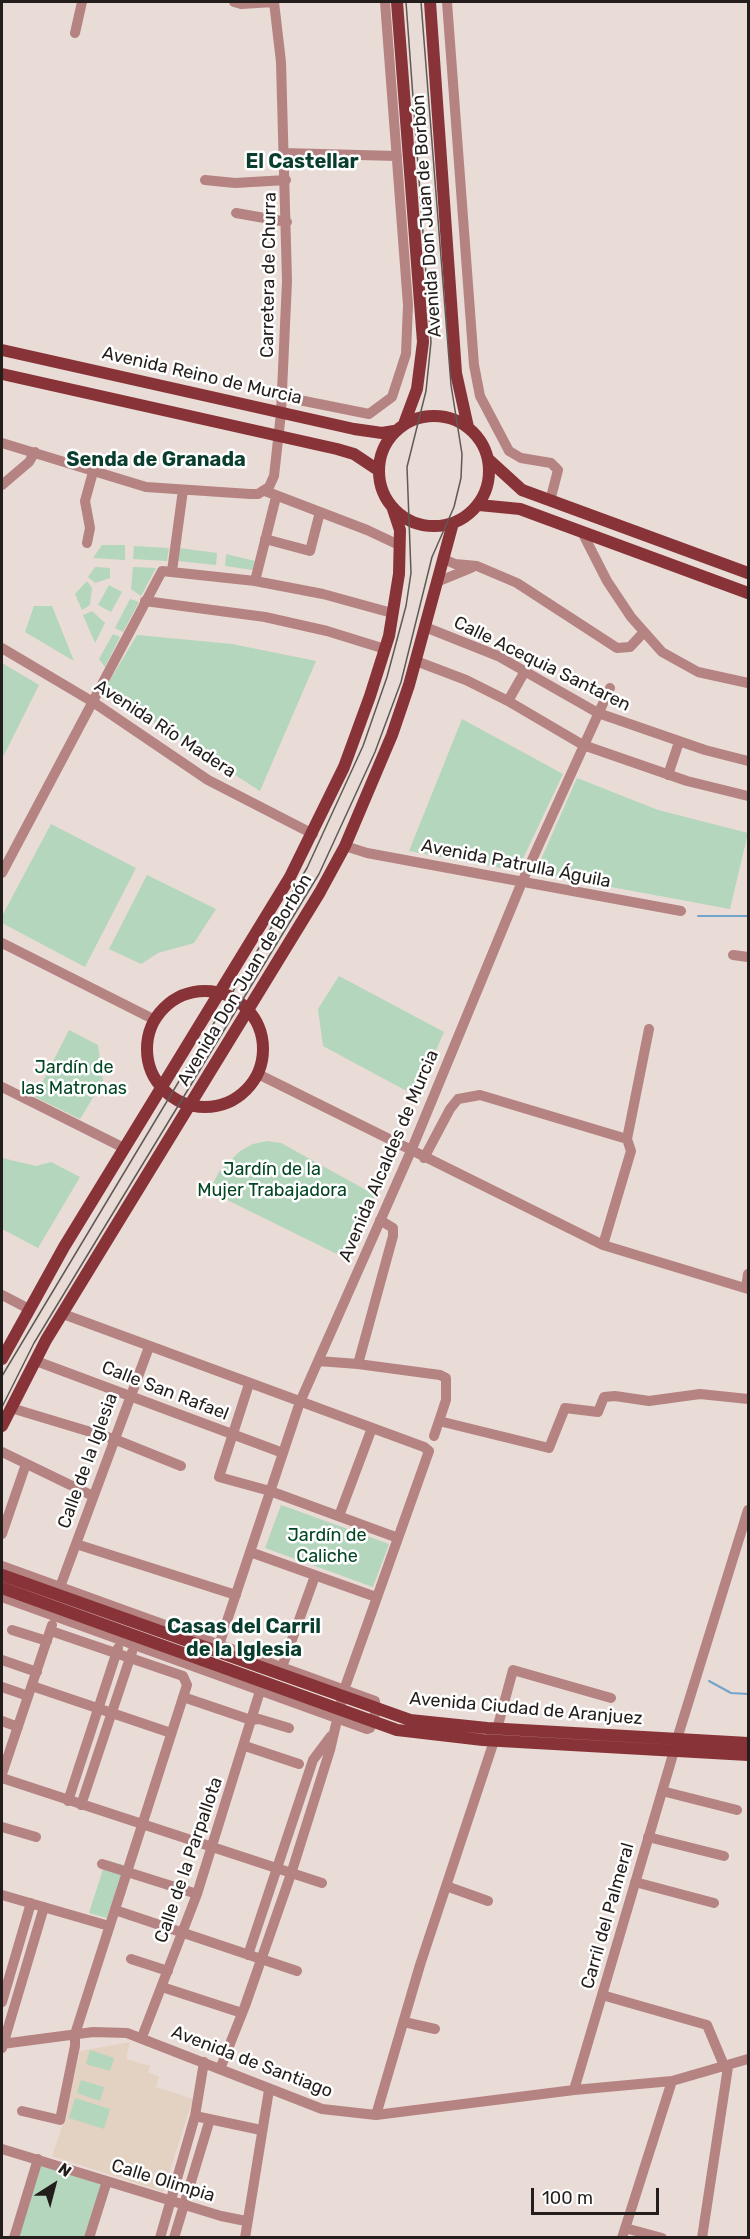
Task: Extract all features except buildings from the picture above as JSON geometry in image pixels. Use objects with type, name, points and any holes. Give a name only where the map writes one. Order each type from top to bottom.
[{"type":"main road","name":"Avenida Don Juan de Borbón","points":[[397,2],[423,342],[417,389],[399,427]]},
{"type":"main road","name":"Avenida Don Juan de Borbón","points":[[430,2],[456,374],[468,427]]},
{"type":"main road","name":"Avenida Reino de Murcia","points":[[2,350],[369,432],[399,427]]},
{"type":"main road","points":[[2,374],[354,454],[378,470]]},
{"type":"main road","points":[[488,459],[488,482],[478,505],[453,523],[437,527],[421,525],[406,519],[393,509],[382,491],[378,470],[381,453],[399,427],[419,417],[436,416],[453,419],[468,427],[477,436],[488,459],[513,484],[550,501],[748,573]]},
{"type":"main road","points":[[478,505],[510,506],[748,593]]},
{"type":"main road","name":"Avenida Don Juan de Borbón","points":[[2,1359],[124,1148],[290,877],[344,767],[385,649],[392,613],[399,574],[400,530],[393,509]]},
{"type":"main road","name":"Avenida Don Juan de Borbón","points":[[2,1426],[63,1314],[345,846],[392,735],[416,661],[453,523]]},
{"type":"main road","points":[[201,991],[220,993],[235,999],[248,1010],[258,1024],[263,1041],[263,1058],[258,1074],[246,1090],[230,1102],[211,1107],[191,1105],[175,1098],[161,1087],[148,1062],[148,1040],[155,1020],[167,1005],[183,996],[201,991]]},
{"type":"main road","name":"Avenida Ciudad de Aranjuez","points":[[2,1575],[341,1704]]},
{"type":"main road","name":"Avenida Ciudad de Aranjuez","points":[[2,1588],[423,1734],[495,1735],[676,1745],[748,1755]]},
{"type":"main road","name":"Avenida Ciudad de Aranjuez","points":[[676,1745],[748,1743]]},
{"type":"street","points":[[75,33],[82,2]]},
{"type":"street","points":[[234,2],[241,4],[274,2]]},
{"type":"street","name":"Carretera de Churra","points":[[265,491],[274,476],[286,332],[286,180],[283,153],[281,62],[274,2]]},
{"type":"street","points":[[299,400],[369,414],[392,398],[406,354],[408,306],[385,2]]},
{"type":"street","points":[[447,2],[474,365],[480,396],[509,451],[521,458],[551,463],[558,470],[550,501]]},
{"type":"street","points":[[283,153],[397,156]]},
{"type":"street","points":[[204,180],[235,183],[286,180]]},
{"type":"street","points":[[236,213],[287,222]]},
{"type":"street","points":[[2,443],[146,487],[250,494],[265,491],[399,545]]},
{"type":"street","points":[[2,485],[29,462],[35,452]]},
{"type":"street","points":[[87,543],[90,528],[85,501],[93,472]]},
{"type":"street","points":[[172,571],[183,490]]},
{"type":"street","points":[[255,581],[276,496]]},
{"type":"street","points":[[265,539],[310,551],[320,513]]},
{"type":"street","points":[[582,532],[607,581],[631,617],[662,652],[698,672],[748,683]]},
{"type":"street","points":[[444,559],[455,564],[477,566],[518,583],[617,648],[630,647],[644,632]]},
{"type":"street","points":[[437,582],[477,566]]},
{"type":"street","points":[[2,873],[162,571],[255,581],[323,594],[392,613]]},
{"type":"street","points":[[145,601],[265,617],[327,631],[385,649]]},
{"type":"street","name":"Calle Acequia Santaren","points":[[425,627],[450,636],[525,671],[598,713],[679,742],[748,761]]},
{"type":"street","name":"Avenida Río Madera","points":[[2,648],[93,702],[208,780],[313,834]]},
{"type":"street","points":[[416,661],[466,680],[508,701],[583,746],[668,775],[748,796]]},
{"type":"street","points":[[508,701],[525,671]]},
{"type":"street","name":"Avenida Alcaldes de Murcia","points":[[219,1645],[300,1402],[411,1151],[522,882],[610,688]]},
{"type":"street","points":[[668,775],[679,742]]},
{"type":"street","name":"Avenida Patrulla Águila","points":[[345,846],[366,853],[681,911]]},
{"type":"street","points":[[2,943],[155,1020]]},
{"type":"street","points":[[733,955],[748,957]]},
{"type":"street","points":[[603,1245],[631,1151],[627,1139],[649,1029]]},
{"type":"street","points":[[258,1074],[562,1227],[603,1245],[747,1288],[748,1275]]},
{"type":"street","points":[[2,1087],[124,1148]]},
{"type":"street","points":[[424,1158],[438,1128],[458,1099],[480,1095],[627,1139]]},
{"type":"street","points":[[358,1364],[393,1236],[393,1228],[380,1220]]},
{"type":"street","points":[[2,1295],[29,1309]]},
{"type":"street","points":[[63,1314],[429,1451],[376,1597],[341,1704],[291,1874],[262,1959],[220,2068]]},
{"type":"street","name":"Calle de la Iglesia","points":[[60,1587],[149,1347]]},
{"type":"street","name":"Calle San Rafael","points":[[36,1361],[283,1453]]},
{"type":"street","points":[[318,1361],[358,1364],[440,1375],[447,1378],[446,1400],[434,1436]]},
{"type":"street","points":[[249,1384],[219,1477],[270,1491],[398,1538]]},
{"type":"street","points":[[439,1421],[549,1448],[565,1408],[598,1412],[604,1397],[615,1396],[650,1401],[700,1394],[748,1399]]},
{"type":"street","points":[[11,1408],[114,1439],[181,1466]]},
{"type":"street","points":[[339,1516],[372,1428]]},
{"type":"street","points":[[2,1452],[93,1496]]},
{"type":"street","points":[[2,1534],[26,1464]]},
{"type":"street","name":"Carril del Palmeral","points":[[574,2090],[748,1509]]},
{"type":"street","points":[[76,1544],[236,1595]]},
{"type":"street","points":[[250,1552],[376,1597]]},
{"type":"street","points":[[2,1566],[282,1667],[341,1704]]},
{"type":"street","points":[[282,1667],[315,1576]]},
{"type":"street","points":[[2,1597],[260,1691],[341,1704],[375,1701],[375,1716]]},
{"type":"street","points":[[56,1617],[18,1727],[5,1751],[2,1776],[142,1826],[322,1883]]},
{"type":"street","points":[[12,1630],[49,1636],[117,1653],[183,1676],[187,1685],[75,2034],[75,2046],[60,2120],[22,2111]]},
{"type":"street","points":[[68,1801],[117,1653],[116,1639]]},
{"type":"street","points":[[81,1805],[129,1658],[139,1647]]},
{"type":"street","points":[[2,1660],[37,1672]]},
{"type":"street","points":[[376,2115],[495,1735],[513,1670],[611,1698]]},
{"type":"street","points":[[2,1686],[98,1709],[171,1733]]},
{"type":"street","name":"Calle de la Parpallota","points":[[142,2037],[197,1894],[245,1746],[260,1691]]},
{"type":"street","points":[[183,1697],[251,1720],[259,1719],[289,1728]]},
{"type":"street","points":[[2,1721],[18,1727]]},
{"type":"street","points":[[248,1954],[313,1760],[333,1734]]},
{"type":"street","points":[[245,1746],[299,1764]]},
{"type":"street","points":[[662,1791],[736,1810]]},
{"type":"street","points":[[2,1827],[36,1837]]},
{"type":"street","points":[[648,1837],[724,1856]]},
{"type":"street","points":[[102,1864],[197,1894]]},
{"type":"street","points":[[635,1882],[714,1903]]},
{"type":"street","points":[[446,1886],[488,1901]]},
{"type":"street","points":[[2,1895],[110,1926]]},
{"type":"street","points":[[2,2002],[31,1903]]},
{"type":"street","points":[[2,2045],[44,1907]]},
{"type":"street","points":[[115,1911],[297,1971]]},
{"type":"street","points":[[131,1959],[168,1971]]},
{"type":"street","points":[[162,1987],[242,2013]]},
{"type":"street","points":[[602,1995],[707,2025],[726,2067],[702,2238]]},
{"type":"street","points":[[404,2022],[435,2029]]},
{"type":"street","name":"Avenida de Santiago","points":[[2,2045],[111,2031],[142,2037],[269,2090],[322,2109],[376,2115],[574,2090],[672,2081],[748,2059]]},
{"type":"street","points":[[160,2238],[195,2116],[204,2062]]},
{"type":"street","points":[[662,2238],[624,2233],[672,2081]]},
{"type":"street","points":[[244,2238],[269,2090]]},
{"type":"street","points":[[195,2116],[261,2130]]},
{"type":"street","points":[[174,2238],[210,2119]]},
{"type":"street","name":"Calle Olimpia","points":[[2,2149],[184,2205],[246,2221]]},
{"type":"street","points":[[14,2238],[38,2159]]},
{"type":"street","points":[[89,2238],[107,2181]]},
{"type":"shaded area","points":[[130,2042],[126,2059],[150,2066],[148,2072],[159,2077],[156,2087],[193,2099],[163,2192],[52,2156],[65,2119],[80,2051]]},
{"type":"green space","points":[[102,545],[125,545],[125,560],[93,558]]},
{"type":"green space","points":[[134,546],[169,548],[167,561],[133,559]]},
{"type":"green space","points":[[179,548],[217,553],[216,565],[178,561]]},
{"type":"green space","points":[[226,554],[255,561],[253,570],[225,566]]},
{"type":"green space","points":[[95,567],[110,568],[110,578],[95,583],[88,577]]},
{"type":"green space","points":[[133,567],[156,568],[141,596],[131,589]]},
{"type":"green space","points":[[87,581],[92,588],[90,605],[82,610],[75,594]]},
{"type":"green space","points":[[109,585],[122,592],[111,612],[98,605]]},
{"type":"green space","points":[[130,599],[139,602],[123,632],[115,628]]},
{"type":"green space","points":[[34,606],[52,606],[74,661],[25,632]]},
{"type":"green space","points":[[92,611],[105,623],[95,643],[83,615]]},
{"type":"green space","points":[[113,634],[120,637],[105,667],[99,659]]},
{"type":"green space","points":[[137,635],[232,644],[316,661],[260,791],[104,690]]},
{"type":"green space","points":[[2,663],[39,685],[2,759]]},
{"type":"green space","points":[[462,719],[563,774],[517,871],[409,851]]},
{"type":"green space","points":[[577,778],[658,810],[748,833],[730,909],[535,873]]},
{"type":"green space","points":[[51,824],[136,868],[85,967],[2,923],[2,916]]},
{"type":"green space","points":[[147,875],[216,909],[194,943],[158,953],[141,964],[109,949]]},
{"type":"green space","points":[[339,976],[444,1032],[416,1096],[323,1046],[318,1009]]},
{"type":"green space","name":"Jardín de las Matronas","points":[[69,1030],[98,1045],[103,1081],[80,1119],[35,1097]]},
{"type":"green space","name":"Jardín de la Mujer Trabajadora","points":[[267,1141],[281,1143],[375,1195],[349,1260],[209,1191],[219,1172],[240,1151],[253,1144]]},
{"type":"green space","points":[[2,1158],[36,1166],[51,1162],[80,1177],[38,1248],[2,1229]]},
{"type":"green space","name":"Jardín de Caliche","points":[[281,1505],[389,1544],[373,1587],[265,1548]]},
{"type":"green space","points":[[106,1860],[124,1865],[107,1918],[89,1913]]},
{"type":"green space","points":[[90,2050],[114,2058],[110,2071],[86,2064]]},
{"type":"green space","points":[[81,2080],[104,2087],[100,2101],[77,2093]]},
{"type":"green space","points":[[75,2098],[110,2109],[104,2129],[69,2118]]},
{"type":"green space","points":[[38,2159],[107,2181],[89,2237],[14,2238]]},
{"type":"waterway","points":[[698,916],[748,916]]},
{"type":"waterway","points":[[709,1681],[731,1693],[748,1694]]},
{"type":"tram line","points":[[2,1376],[307,868],[363,746],[387,677],[406,606],[411,573],[407,467],[426,391],[431,342],[406,2]]},
{"type":"tram line","points":[[2,1407],[34,1343],[319,874],[375,752],[401,682],[432,557],[454,507],[461,478],[462,454],[451,385],[421,2]]},
{"type":"district","name":"El Castellar","points":[[302,162]]},
{"type":"district","name":"Senda de Granada","points":[[156,460]]},
{"type":"district","name":"Casas del Carril de la Iglesia","points":[[244,1638]]}]
